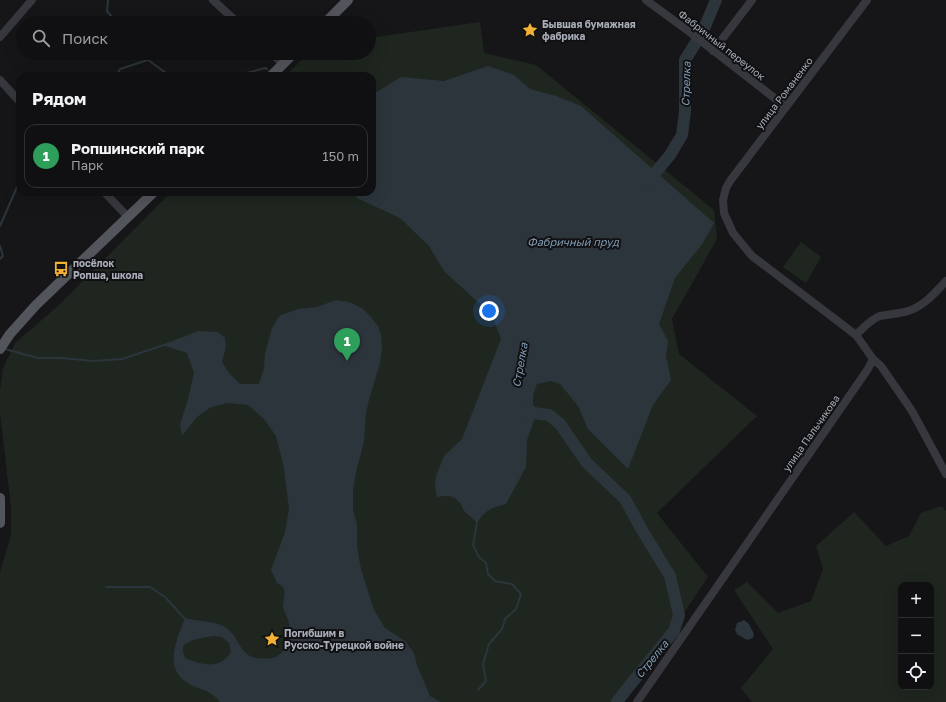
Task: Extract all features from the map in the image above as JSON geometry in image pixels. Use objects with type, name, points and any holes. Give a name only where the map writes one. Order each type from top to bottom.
[{"type":"main road","points":[[332,16],[348,0]]},
{"type":"main road","points":[[274,72],[287,60]]},
{"type":"main road","points":[[0,349],[10,334],[36,305],[150,196]]},
{"type":"main road","points":[[0,498],[0,523]]},
{"type":"street","points":[[19,16],[32,0]]},
{"type":"street","points":[[213,0],[230,16]]},
{"type":"street","name":"Фабричный переулок","points":[[646,0],[786,107]]},
{"type":"street","points":[[711,49],[752,0]]},
{"type":"street","name":"улица Романенко","points":[[856,335],[752,256],[733,233],[724,213],[724,200],[726,188],[730,181],[867,0]]},
{"type":"street","points":[[0,38],[16,19]]},
{"type":"street","points":[[279,60],[283,64]]},
{"type":"street","points":[[0,80],[16,98]]},
{"type":"street","points":[[108,196],[128,217]]},
{"type":"street","points":[[946,281],[933,296],[918,307],[907,311],[878,317],[866,325],[856,335],[872,359],[881,366],[912,411],[946,474]]},
{"type":"street","name":"улица Пальчикова","points":[[637,702],[868,369],[872,359]]},
{"type":"shaded area","points":[[480,22],[484,53],[536,65],[714,210],[717,239],[672,319],[679,354],[757,416],[657,513],[708,577],[624,702],[0,702],[0,572],[11,535],[11,507],[0,413],[0,391],[3,368],[15,343],[58,306],[167,196],[376,196],[376,72],[290,72],[301,60],[376,60],[376,37]]},
{"type":"shaded area","points":[[801,242],[821,257],[806,283],[783,267]]},
{"type":"shaded area","points":[[942,506],[946,511],[946,702],[752,702],[741,688],[773,649],[734,590],[747,582],[778,613],[811,601],[823,569],[816,546],[854,512],[886,546],[909,536],[921,513]]},
{"type":"water","name":"Фабричный пруд","points":[[488,66],[514,75],[530,89],[556,96],[581,106],[714,223],[703,243],[675,278],[659,324],[668,341],[666,356],[671,380],[653,405],[628,469],[588,429],[578,406],[560,384],[551,381],[537,384],[533,395],[533,405],[542,413],[534,420],[527,440],[526,467],[506,504],[489,510],[477,523],[465,512],[458,500],[455,498],[447,496],[437,497],[435,487],[436,476],[444,456],[462,439],[501,339],[492,315],[444,271],[429,246],[400,218],[355,196],[376,196],[376,93],[401,77],[444,81]]},
{"type":"water","points":[[336,300],[349,302],[362,308],[371,317],[378,326],[381,335],[382,349],[380,363],[366,413],[364,442],[353,490],[353,510],[357,525],[357,547],[361,569],[374,610],[385,628],[405,641],[414,653],[417,665],[430,696],[441,702],[220,702],[210,693],[191,685],[182,679],[174,664],[175,646],[185,618],[219,624],[225,627],[232,633],[244,651],[252,657],[272,658],[281,653],[284,649],[287,644],[289,628],[283,607],[284,591],[283,587],[277,583],[271,570],[285,532],[289,509],[284,468],[276,436],[264,419],[248,405],[228,403],[211,407],[197,417],[182,436],[180,425],[194,373],[187,353],[162,345],[198,331],[218,332],[225,338],[226,347],[222,362],[229,373],[240,384],[259,384],[264,368],[265,353],[272,328],[279,316],[298,309],[317,307]],"holes":[[[213,636],[222,637],[229,643],[231,652],[222,662],[216,664],[204,664],[185,658],[183,646],[193,640]]]},
{"type":"water","points":[[744,620],[749,624],[754,634],[753,638],[747,640],[737,634],[735,630],[737,623]]},
{"type":"waterway","points":[[108,0],[107,11],[111,16]]},
{"type":"waterway","name":"Стрелка","points":[[646,184],[670,155],[682,135],[685,111],[685,60],[703,31],[716,0]]},
{"type":"waterway","points":[[148,60],[164,72]]},
{"type":"waterway","points":[[119,72],[120,69],[148,60]]},
{"type":"waterway","points":[[251,72],[265,68],[267,69]]},
{"type":"waterway","points":[[0,226],[16,189]]},
{"type":"waterway","points":[[0,246],[3,256],[0,259]]},
{"type":"waterway","points":[[5,349],[38,358],[62,358],[93,361],[122,359],[164,345]]},
{"type":"waterway","name":"Стрелка","points":[[525,412],[549,415],[560,424],[587,463],[625,499],[670,576],[679,615],[674,631],[617,702]]},
{"type":"waterway","points":[[477,523],[473,545],[479,557],[486,563],[488,574],[495,581],[512,584],[521,594],[516,609],[505,619],[502,629],[489,644],[483,664],[486,681],[478,690]]},
{"type":"waterway","points":[[106,587],[150,587],[165,597],[185,619]]},
{"type":"place","name":"Бывшая бумажная фабрика","points":[[530,30]]},
{"type":"place","name":"посёлок Ропша, школа","points":[[61,269]]},
{"type":"place","name":"Ропшинский парк","points":[[347,361]]},
{"type":"place","name":"Погибшим в Русско-Турецкой войне","points":[[272,639]]}]
